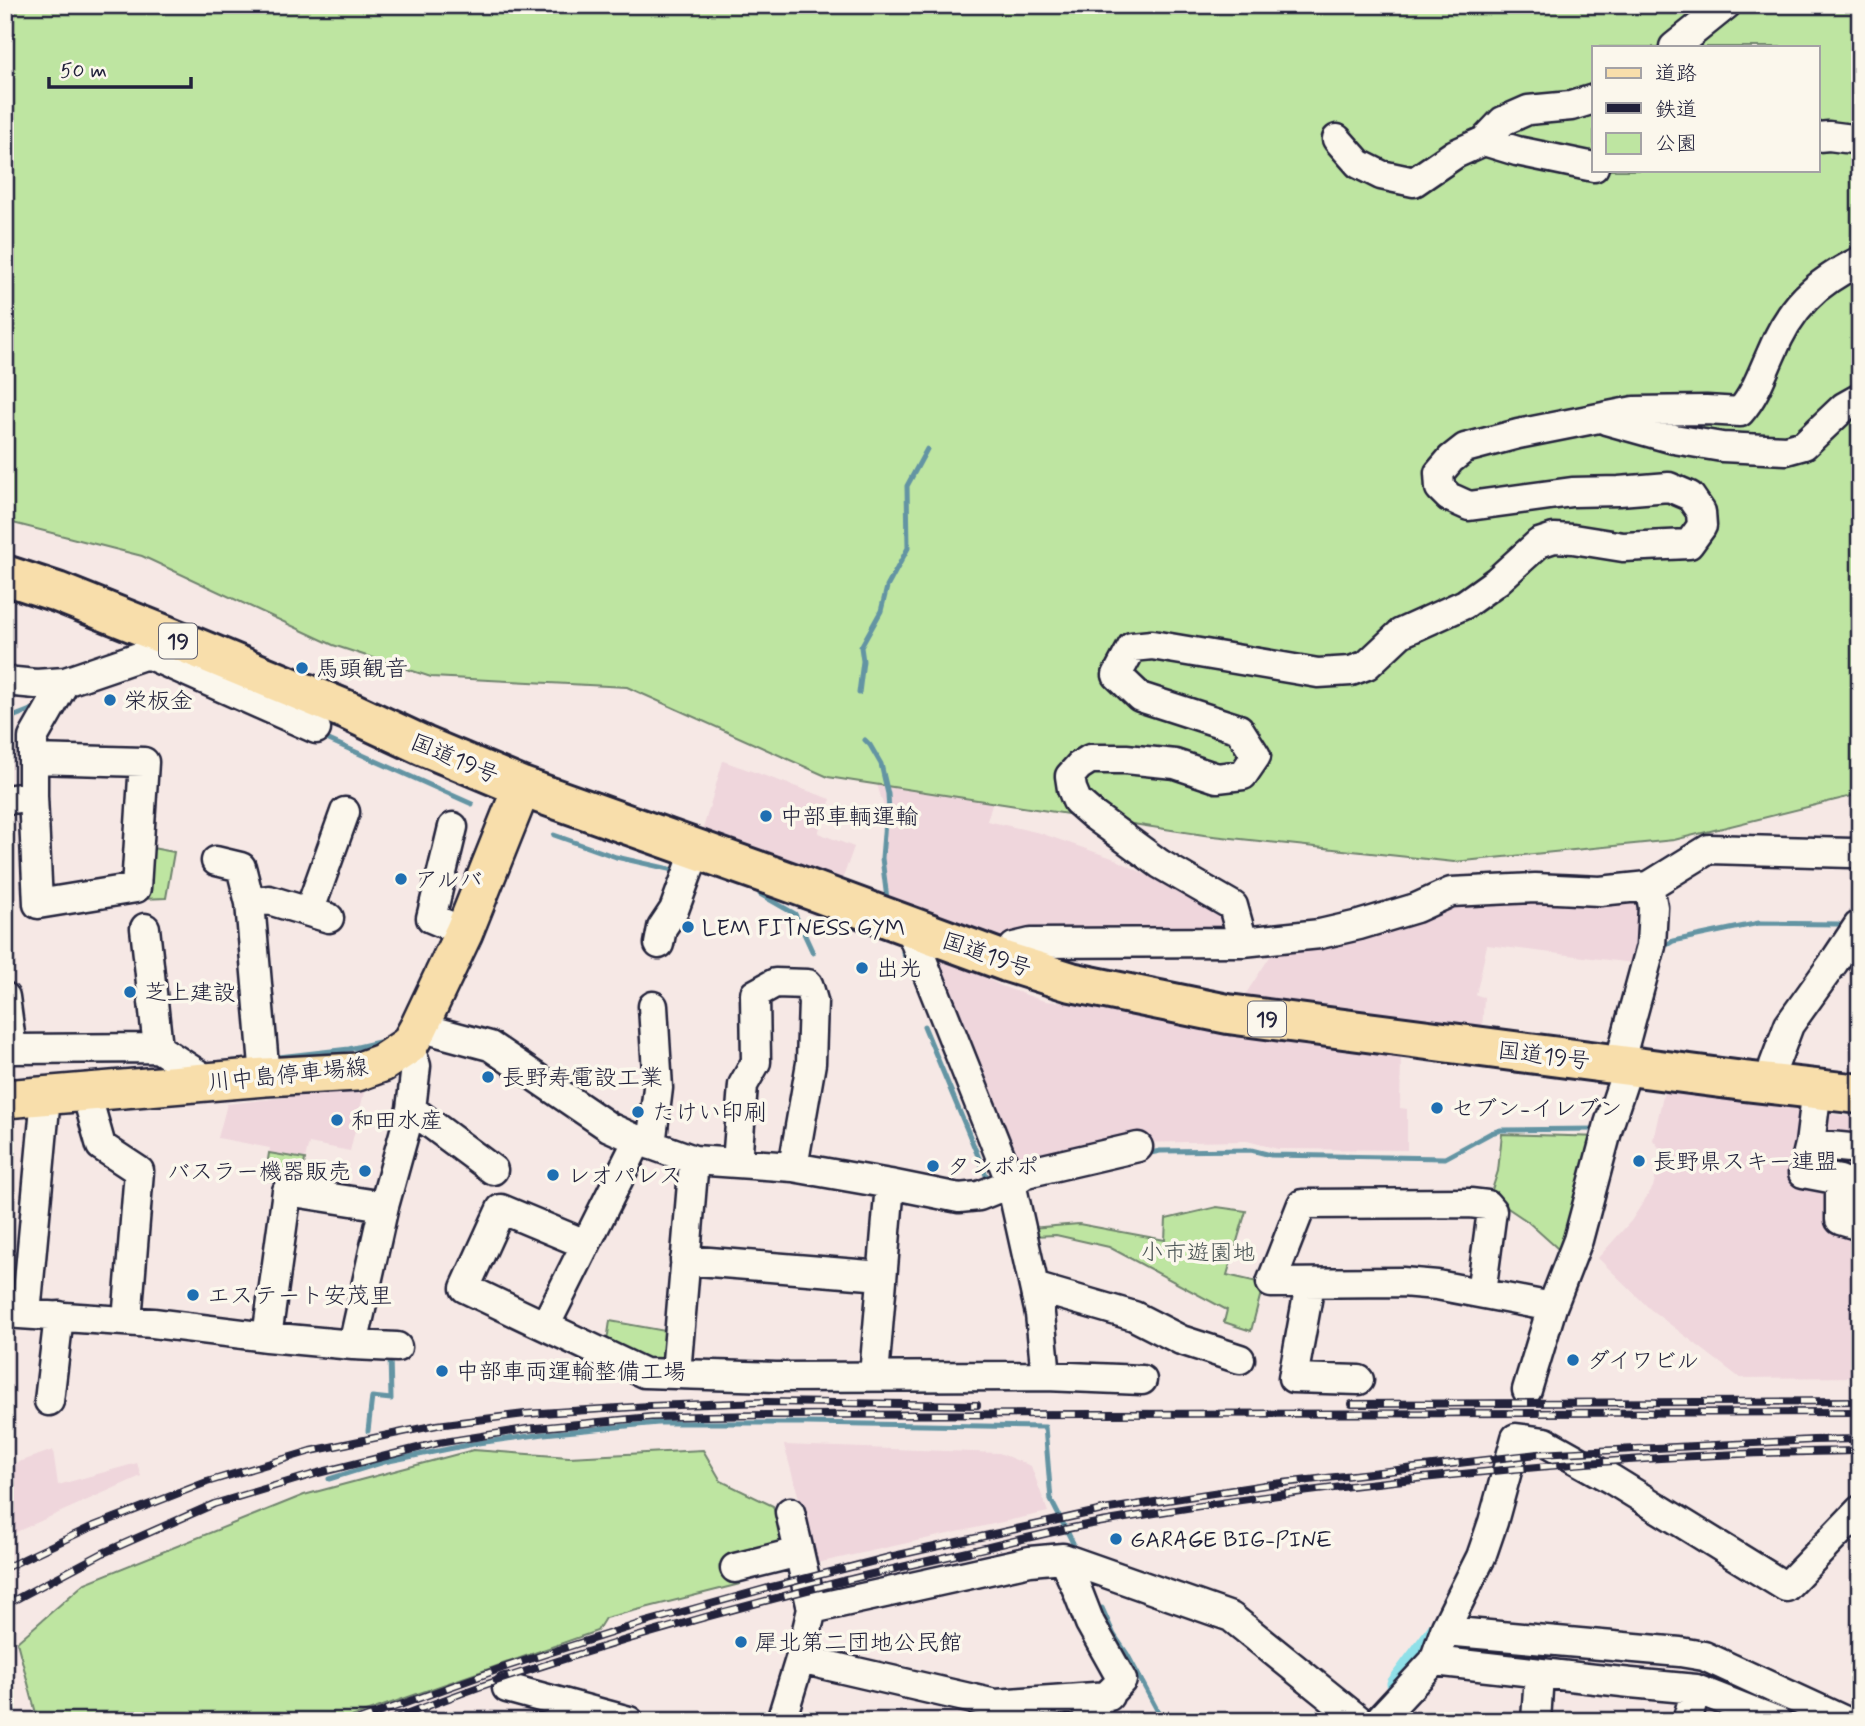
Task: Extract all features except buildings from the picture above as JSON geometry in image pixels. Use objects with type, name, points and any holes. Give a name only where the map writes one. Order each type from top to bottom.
[{"type":"highway","name":"国道19号","points":[[5,575],[57,592],[156,645],[349,711],[522,787],[1007,962],[1070,982],[1228,1014],[1860,1094]]},
{"type":"main road","points":[[414,1036],[464,932],[522,787]]},
{"type":"main road","name":"川中島停車場線","points":[[5,1099],[357,1072],[382,1063],[414,1036]]},
{"type":"street","points":[[1675,46],[1726,5]]},
{"type":"street","points":[[1337,139],[1359,164],[1381,175],[1414,182],[1455,154],[1484,141],[1503,121],[1528,110],[1571,106],[1592,100]]},
{"type":"street","points":[[1820,137],[1860,140]]},
{"type":"street","points":[[1484,141],[1517,152],[1592,167]]},
{"type":"street","points":[[1243,942],[1233,906],[1160,864],[1093,815],[1077,800],[1072,789],[1070,776],[1090,759],[1126,759],[1175,764],[1217,778],[1242,775],[1256,755],[1239,729],[1140,697],[1118,675],[1132,648],[1152,645],[1318,673],[1351,671],[1367,665],[1401,633],[1465,604],[1497,581],[1539,543],[1554,538],[1623,547],[1689,544],[1702,526],[1701,512],[1690,496],[1669,487],[1572,492],[1469,506],[1440,488],[1438,473],[1465,448],[1518,434],[1634,411],[1740,412],[1756,390],[1780,331],[1798,305],[1811,290],[1837,272],[1860,261]]},
{"type":"street","points":[[1600,418],[1674,439],[1722,447],[1786,450],[1804,445],[1844,407],[1860,398]]},
{"type":"street","points":[[5,681],[36,684],[65,682],[156,645],[316,729]]},
{"type":"street","points":[[33,759],[144,762],[136,888],[38,904],[33,796],[33,759],[33,738],[65,682]]},
{"type":"street","points":[[5,800],[33,796]]},
{"type":"street","points":[[250,903],[269,900],[319,915],[345,812]]},
{"type":"street","points":[[453,827],[431,918],[464,932]]},
{"type":"street","points":[[1007,962],[1014,947],[1031,943],[1243,942],[1320,934],[1416,908],[1451,892],[1535,888],[1600,891],[1649,886],[1709,849],[1860,852]]},
{"type":"street","points":[[659,944],[662,928],[674,910],[696,850]]},
{"type":"street","points":[[216,861],[241,867],[250,903],[265,1077]]},
{"type":"street","points":[[1527,1390],[1552,1307],[1578,1240],[1624,1079],[1622,1053],[1651,946],[1653,906],[1649,886]]},
{"type":"street","points":[[1772,1084],[1774,1065],[1788,1026],[1860,925]]},
{"type":"street","points":[[909,927],[1004,1186],[1040,1314],[1046,1376]]},
{"type":"street","points":[[154,943],[158,1048]]},
{"type":"street","points":[[737,1163],[743,1085],[756,1062],[755,994],[775,984],[808,984],[813,1001],[811,1063],[793,1167]]},
{"type":"street","points":[[5,997],[9,1050],[158,1048],[210,1082]]},
{"type":"street","points":[[545,1326],[585,1244],[645,1143],[658,1088],[653,1006]]},
{"type":"street","points":[[353,1345],[384,1206],[411,1109],[416,1066],[414,1036],[490,1046],[609,1127],[694,1160],[793,1167],[959,1198],[979,1196],[1026,1173],[1138,1147]]},
{"type":"street","points":[[1817,1088],[1810,1144],[1803,1173],[1840,1181],[1840,1220],[1860,1226]]},
{"type":"street","points":[[86,1093],[101,1146],[139,1171],[127,1321]]},
{"type":"street","points":[[46,1097],[16,1313],[397,1347]]},
{"type":"street","points":[[411,1109],[493,1170]]},
{"type":"street","points":[[1810,1144],[1860,1149]]},
{"type":"street","points":[[676,1373],[694,1160]]},
{"type":"street","points":[[874,1376],[890,1184]]},
{"type":"street","points":[[267,1337],[287,1191],[384,1206]]},
{"type":"street","points":[[1481,1293],[1492,1211],[1487,1205],[1470,1203],[1303,1204],[1271,1283],[1402,1282],[1437,1285],[1552,1307]]},
{"type":"street","points":[[585,1244],[501,1209],[465,1288],[644,1373],[776,1377],[1046,1376],[1142,1380]]},
{"type":"street","points":[[685,1260],[882,1276]]},
{"type":"street","points":[[1310,1284],[1293,1378],[1359,1380]]},
{"type":"street","points":[[1034,1287],[1134,1316],[1181,1340],[1240,1359]]},
{"type":"street","points":[[49,1401],[59,1317]]},
{"type":"street","points":[[1378,1721],[1434,1661],[1445,1631],[1481,1558],[1516,1438],[1545,1442],[1611,1479],[1786,1587],[1860,1510]]},
{"type":"street","points":[[781,1721],[812,1609],[790,1512]]},
{"type":"street","points":[[735,1568],[799,1552]]},
{"type":"street","points":[[812,1609],[1030,1561],[1063,1558],[1231,1617],[1360,1721]]},
{"type":"street","points":[[1063,1558],[1090,1623],[1122,1680],[1109,1696],[1093,1708],[1086,1721]]},
{"type":"street","points":[[1445,1631],[1704,1656],[1845,1721]]},
{"type":"street","points":[[800,1659],[995,1704],[1109,1696]]},
{"type":"street","points":[[1434,1661],[1696,1689],[1777,1721]]},
{"type":"street","points":[[1536,1721],[1539,1674]]},
{"type":"street","points":[[507,1688],[629,1721]]},
{"type":"street","points":[[1687,1721],[1696,1689]]},
{"type":"shaded area","points":[[1006,759],[987,821],[1040,833],[1115,859],[1221,912],[1227,931],[992,939],[890,901],[883,851],[887,817],[874,774]]},
{"type":"shaded area","name":"中部車輌運輸","points":[[723,761],[831,799],[818,833],[854,847],[841,883],[702,832]]},
{"type":"shaded area","points":[[1602,896],[1649,902],[1640,964],[1487,945],[1476,995],[1484,997],[1482,1030],[1243,998],[1275,949],[1441,901]]},
{"type":"shaded area","points":[[935,952],[1001,986],[1044,1001],[1109,1006],[1112,1012],[1219,1033],[1401,1056],[1400,1108],[1407,1109],[1407,1150],[1278,1149],[1247,1141],[1131,1143],[1017,1168],[929,963]]},
{"type":"shaded area","points":[[365,1088],[350,1151],[309,1143],[305,1159],[269,1153],[270,1148],[218,1138],[227,1104]]},
{"type":"shaded area","points":[[1664,1091],[1860,1118],[1860,1377],[1740,1378],[1650,1309],[1598,1258],[1631,1221],[1653,1187],[1662,1151],[1653,1140]]},
{"type":"shaded area","points":[[784,1445],[999,1453],[1031,1466],[1048,1512],[817,1563]]},
{"type":"shaded area","points":[[53,1450],[58,1485],[137,1463],[141,1476],[5,1537],[5,1467]]},
{"type":"green space","points":[[5,5],[1860,5],[1860,794],[1674,840],[1454,862],[1204,835],[828,777],[627,687],[431,677],[333,645],[142,556],[5,521]]},
{"type":"green space","points":[[147,847],[174,852],[166,898],[142,899]]},
{"type":"green space","points":[[1502,1134],[1602,1137],[1566,1256],[1527,1221],[1490,1196],[1498,1171]]},
{"type":"green space","points":[[269,1153],[305,1159],[301,1186],[265,1180]]},
{"type":"green space","name":"小市遊園地","points":[[1217,1207],[1246,1211],[1227,1275],[1262,1283],[1251,1331],[1224,1322],[1227,1310],[1109,1247],[1056,1235],[1033,1236],[1031,1228],[1079,1224],[1165,1240],[1166,1219]]},
{"type":"green space","points":[[610,1321],[671,1332],[670,1352],[661,1367],[606,1348]]},
{"type":"green space","points":[[473,1450],[569,1457],[703,1450],[721,1481],[773,1506],[785,1544],[733,1560],[740,1584],[605,1618],[597,1631],[340,1721],[69,1721],[37,1717],[17,1642],[85,1583],[304,1495]]},
{"type":"waterway","points":[[859,693],[863,661],[861,647],[881,611],[887,587],[908,548],[907,486],[927,449]]},
{"type":"waterway","points":[[5,720],[38,707]]},
{"type":"waterway","points":[[320,736],[472,804]]},
{"type":"waterway","points":[[865,740],[881,764],[888,794],[889,812],[885,821],[882,858],[887,899]]},
{"type":"waterway","points":[[554,835],[616,857],[674,870]]},
{"type":"waterway","points":[[760,894],[795,914],[813,953]]},
{"type":"waterway","points":[[1660,949],[1673,941],[1759,923],[1838,924]]},
{"type":"waterway","points":[[903,952],[917,984]]},
{"type":"waterway","points":[[924,1026],[988,1180]]},
{"type":"waterway","points":[[279,1057],[349,1049],[379,1042]]},
{"type":"waterway","points":[[226,1062],[248,1060]]},
{"type":"waterway","points":[[1146,1154],[1160,1151],[1251,1150],[1271,1155],[1445,1158],[1501,1130],[1598,1129]]},
{"type":"waterway","points":[[368,1431],[372,1397],[391,1399],[390,1354]]},
{"type":"waterway","points":[[329,1479],[384,1462],[478,1443],[658,1423],[1045,1427],[1051,1500],[1073,1543]]},
{"type":"waterway","points":[[1102,1608],[1114,1635],[1163,1721]]},
{"type":"waterway","points":[[1396,1684],[1437,1629]]},
{"type":"railway","points":[[1352,1404],[1860,1401]]},
{"type":"railway","points":[[5,1568],[89,1528],[207,1482],[311,1451],[437,1425],[525,1414],[650,1406],[766,1402],[977,1405]]},
{"type":"railway","points":[[5,1605],[103,1553],[214,1504],[318,1473],[438,1443],[526,1429],[651,1417],[766,1415],[1860,1412]]},
{"type":"railway","points":[[356,1721],[502,1668],[639,1624],[894,1556],[1103,1510],[1265,1485],[1538,1454],[1860,1439]]},
{"type":"railway","points":[[388,1721],[508,1677],[736,1608],[1090,1524],[1295,1493],[1483,1472],[1671,1457],[1860,1451]]},
{"type":"place","name":"馬頭観音","points":[[302,668]]},
{"type":"place","name":"栄板金","points":[[110,700]]},
{"type":"place","name":"中部車輌運輸","points":[[766,816]]},
{"type":"place","name":"アルバ","points":[[401,879]]},
{"type":"place","name":"LEM FITNESS GYM","points":[[688,927]]},
{"type":"place","name":"出光","points":[[862,968]]},
{"type":"place","name":"芝上建設","points":[[130,992]]},
{"type":"place","name":"長野寿電設工業","points":[[488,1077]]},
{"type":"place","name":"セブン-イレブン","points":[[1437,1108]]},
{"type":"place","name":"たけい印刷","points":[[638,1112]]},
{"type":"place","name":"和田水産","points":[[337,1120]]},
{"type":"place","name":"長野県スキー連盟","points":[[1639,1161]]},
{"type":"place","name":"タンポポ","points":[[933,1166]]},
{"type":"place","name":"バスラー機器販売","points":[[365,1171]]},
{"type":"place","name":"レオパレス","points":[[553,1175]]},
{"type":"place","name":"エステート安茂里","points":[[193,1295]]},
{"type":"place","name":"ダイワビル","points":[[1573,1360]]},
{"type":"place","name":"中部車両運輸整備工場","points":[[442,1371]]},
{"type":"place","name":"GARAGE BIG-PINE","points":[[1116,1539]]},
{"type":"place","name":"犀北第二団地公民館","points":[[741,1642]]}]
